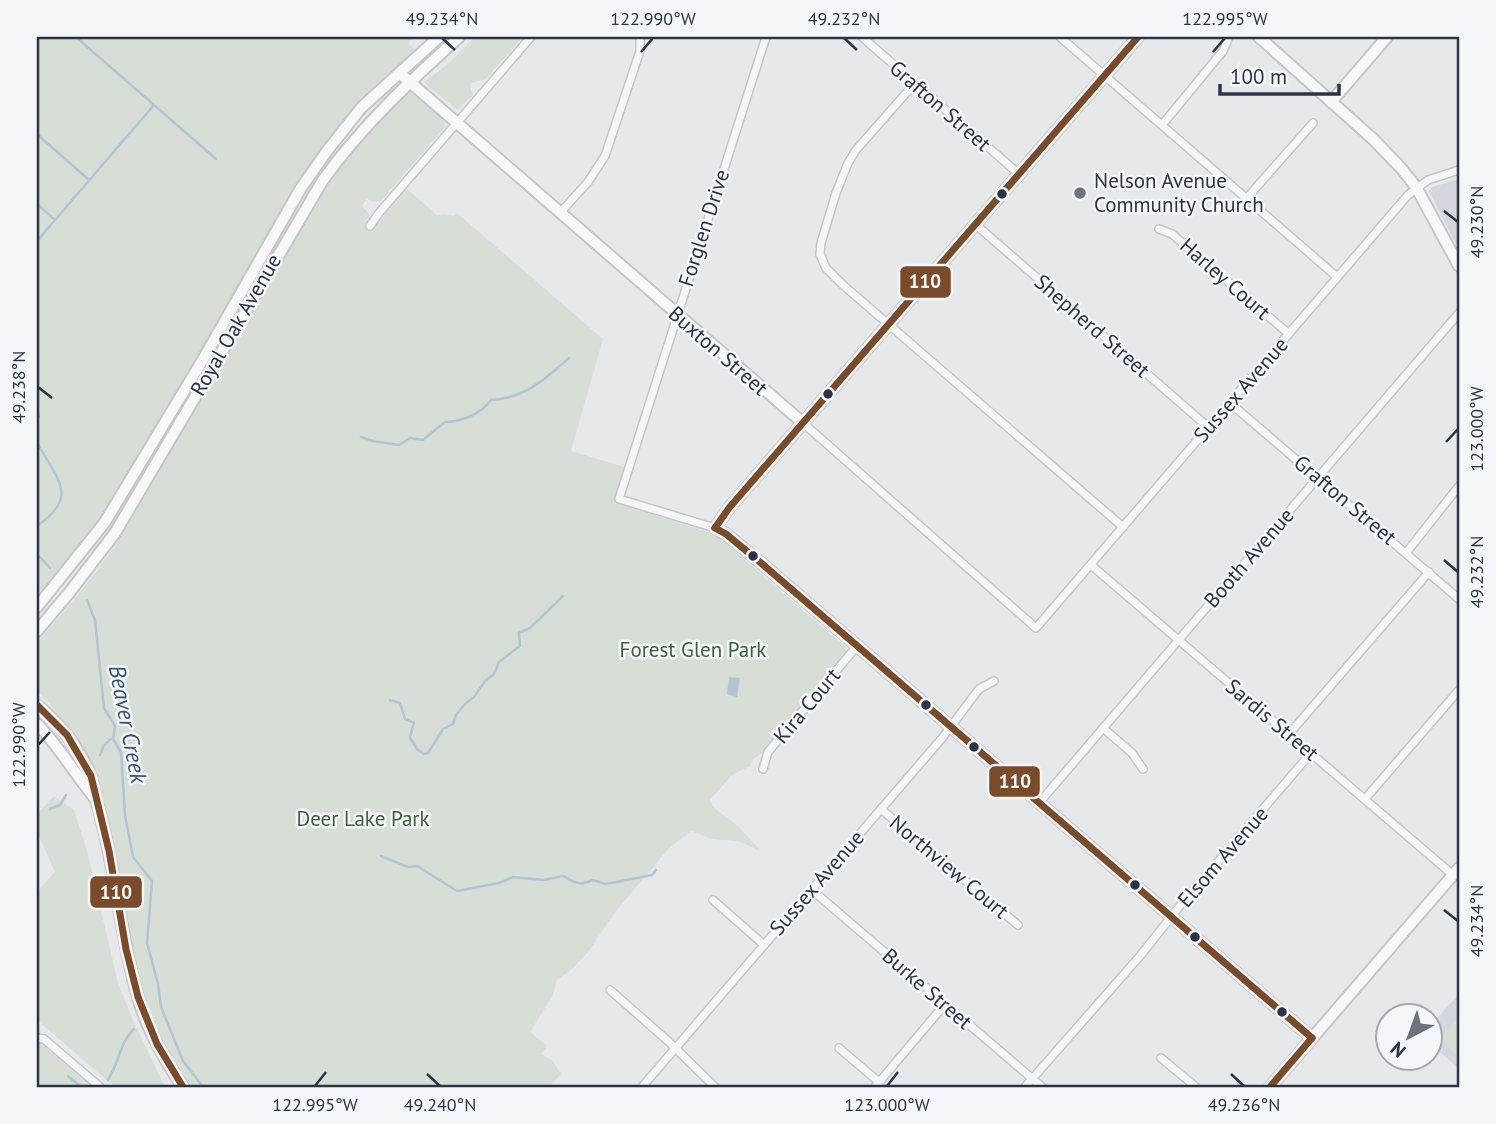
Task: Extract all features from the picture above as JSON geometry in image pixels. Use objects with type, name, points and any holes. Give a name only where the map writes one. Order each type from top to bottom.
[{"type":"main road","name":"Royal Oak Avenue","points":[[277,244],[301,188],[327,151],[361,108],[439,37]]},
{"type":"main road","name":"Royal Oak Avenue","points":[[37,631],[115,533],[210,359],[277,244],[360,131],[459,37]]},
{"type":"main road","points":[[1138,37],[729,508],[715,528],[761,563],[1312,1038]]},
{"type":"main road","points":[[1259,37],[1388,153],[1416,187],[1459,266]]},
{"type":"main road","points":[[1331,102],[1387,37]]},
{"type":"main road","name":"Buxton Street","points":[[399,73],[803,423]]},
{"type":"main road","name":"Royal Oak Avenue","points":[[37,607],[83,553],[105,522],[210,359]]},
{"type":"main road","points":[[37,705],[52,718],[72,743],[92,780],[109,848],[138,1000],[155,1042],[183,1087]]},
{"type":"main road","points":[[37,724],[69,761],[95,799]]},
{"type":"main road","points":[[1270,1087],[1456,872]]},
{"type":"street","points":[[370,226],[531,37]]},
{"type":"street","points":[[560,213],[595,172],[608,149],[640,51],[640,37]]},
{"type":"street","name":"Forglen Drive","points":[[715,528],[620,499],[766,37]]},
{"type":"street","name":"Grafton Street","points":[[862,37],[1019,174]]},
{"type":"street","points":[[1060,37],[1337,277]]},
{"type":"street","points":[[1161,125],[1223,51],[1228,39]]},
{"type":"street","points":[[915,83],[848,163],[836,193],[820,249],[821,259],[830,272],[888,324],[1123,527]]},
{"type":"street","points":[[1246,199],[1313,123]]},
{"type":"street","name":"Sussex Avenue","points":[[1036,628],[1416,187],[1459,170]]},
{"type":"street","name":"Shepherd Street","points":[[975,224],[1208,427]]},
{"type":"street","name":"Harley Court","points":[[1158,229],[1172,234],[1289,334]]},
{"type":"street","name":"Booth Avenue","points":[[1039,803],[1459,313]]},
{"type":"street","name":"Grafton Street","points":[[1230,403],[1459,598]]},
{"type":"street","name":"Buxton Street","points":[[803,423],[1036,628]]},
{"type":"street","points":[[1406,552],[1459,486]]},
{"type":"street","name":"Sardis Street","points":[[1091,565],[1365,799],[1456,872]]},
{"type":"street","points":[[1289,734],[1429,572]]},
{"type":"street","name":"Kira Court","points":[[763,769],[768,752],[857,646]]},
{"type":"street","name":"Sussex Avenue","points":[[642,1087],[943,737],[979,689],[994,681]]},
{"type":"street","points":[[1365,799],[1459,690]]},
{"type":"street","points":[[1103,728],[1132,753],[1143,769]]},
{"type":"street","name":"Elsom Avenue","points":[[1025,1087],[1131,967],[1311,753]]},
{"type":"street","name":"Northview Court","points":[[881,809],[1018,925]]},
{"type":"street","name":"Burke Street","points":[[812,890],[1042,1087]]},
{"type":"street","points":[[713,901],[764,945]]},
{"type":"street","points":[[610,990],[715,1087]]},
{"type":"street","points":[[839,1048],[877,1085],[945,1004]]},
{"type":"street","points":[[38,1038],[44,1039],[100,1087]]},
{"type":"street","points":[[1161,1058],[1196,1087]]},
{"type":"shaded area","points":[[1459,179],[1459,250],[1429,191],[1432,187]]},
{"type":"shaded area","points":[[1459,994],[1459,1069],[1444,1056],[1444,1011]]},
{"type":"green space","name":"Deer Lake Park","points":[[37,37],[414,37],[408,44],[416,51],[375,89],[267,238],[286,249],[329,180],[375,122],[406,92],[412,92],[443,119],[445,127],[381,201],[367,199],[362,206],[369,214],[372,228],[407,189],[437,215],[454,216],[457,213],[603,339],[571,451],[624,467],[614,502],[716,535],[846,647],[845,654],[761,754],[753,759],[750,766],[732,775],[710,800],[713,807],[739,827],[761,851],[738,841],[712,839],[691,831],[670,847],[615,912],[588,952],[557,980],[552,997],[530,1032],[547,1046],[541,1054],[553,1061],[561,1074],[549,1087],[190,1087],[159,1036],[145,1003],[137,974],[117,859],[103,799],[93,770],[79,743],[37,691],[37,643],[85,587],[111,551],[222,366],[200,353],[109,508],[85,543],[37,594]]},
{"type":"green space","points":[[475,37],[523,37],[486,79],[471,83],[473,95],[457,110],[424,82],[447,65]]},
{"type":"green space","points":[[54,796],[74,810],[87,851],[118,983],[165,1087],[115,1087],[37,1020],[37,892],[55,872],[37,832],[37,814]]},
{"type":"green space","points":[[1459,1017],[1459,1057],[1444,1044],[1444,1034]]},
{"type":"green space","points":[[37,1040],[92,1087],[37,1087]]},
{"type":"water","points":[[729,677],[740,678],[737,697],[727,694]]},
{"type":"waterway","points":[[76,37],[216,159]]},
{"type":"waterway","points":[[37,241],[154,105]]},
{"type":"waterway","points":[[37,134],[89,180]]},
{"type":"waterway","points":[[37,204],[55,220]]},
{"type":"waterway","points":[[361,437],[399,445],[410,438],[423,440],[445,422],[470,416],[491,400],[524,392],[569,358]]},
{"type":"waterway","name":"Beaver Creek","points":[[37,407],[37,418]]},
{"type":"waterway","name":"Beaver Creek","points":[[37,442],[61,487],[58,506],[37,526]]},
{"type":"waterway","name":"Beaver Creek","points":[[37,554],[50,568]]},
{"type":"waterway","points":[[390,700],[400,703],[405,719],[414,723],[410,737],[417,749],[424,754],[428,753],[443,729],[453,724],[465,704],[494,674],[499,662],[520,646],[519,633],[530,628],[563,596]]},
{"type":"waterway","name":"Beaver Creek","points":[[87,600],[95,620],[104,708],[115,726],[113,739],[121,752],[125,815],[133,857],[152,881],[147,943],[161,1007],[183,1061],[203,1087]]},
{"type":"waterway","points":[[100,755],[104,745],[111,739]]},
{"type":"waterway","points":[[50,809],[60,805],[66,795]]},
{"type":"waterway","points":[[381,856],[408,867],[417,866],[457,891],[499,883],[513,877],[544,880],[563,876],[578,883],[593,880],[606,884],[652,875],[656,870]]},
{"type":"waterway","points":[[108,1080],[126,1040],[134,1029]]},
{"type":"waterway","points":[[68,1076],[81,1087]]},
{"type":"transit line","name":"110","points":[[715,528],[729,508],[1138,37]]},
{"type":"transit line","name":"110","points":[[715,528],[761,563],[1312,1038]]},
{"type":"transit line","name":"110","points":[[37,705],[67,735],[91,776],[138,997],[157,1044],[183,1087]]},
{"type":"transit line","name":"110","points":[[1270,1087],[1312,1038]]},
{"type":"place","name":"Nelson Avenue Community Church","points":[[1080,193]]},
{"type":"park label","name":"Forest Glen Park","points":[[693,650]]}]
